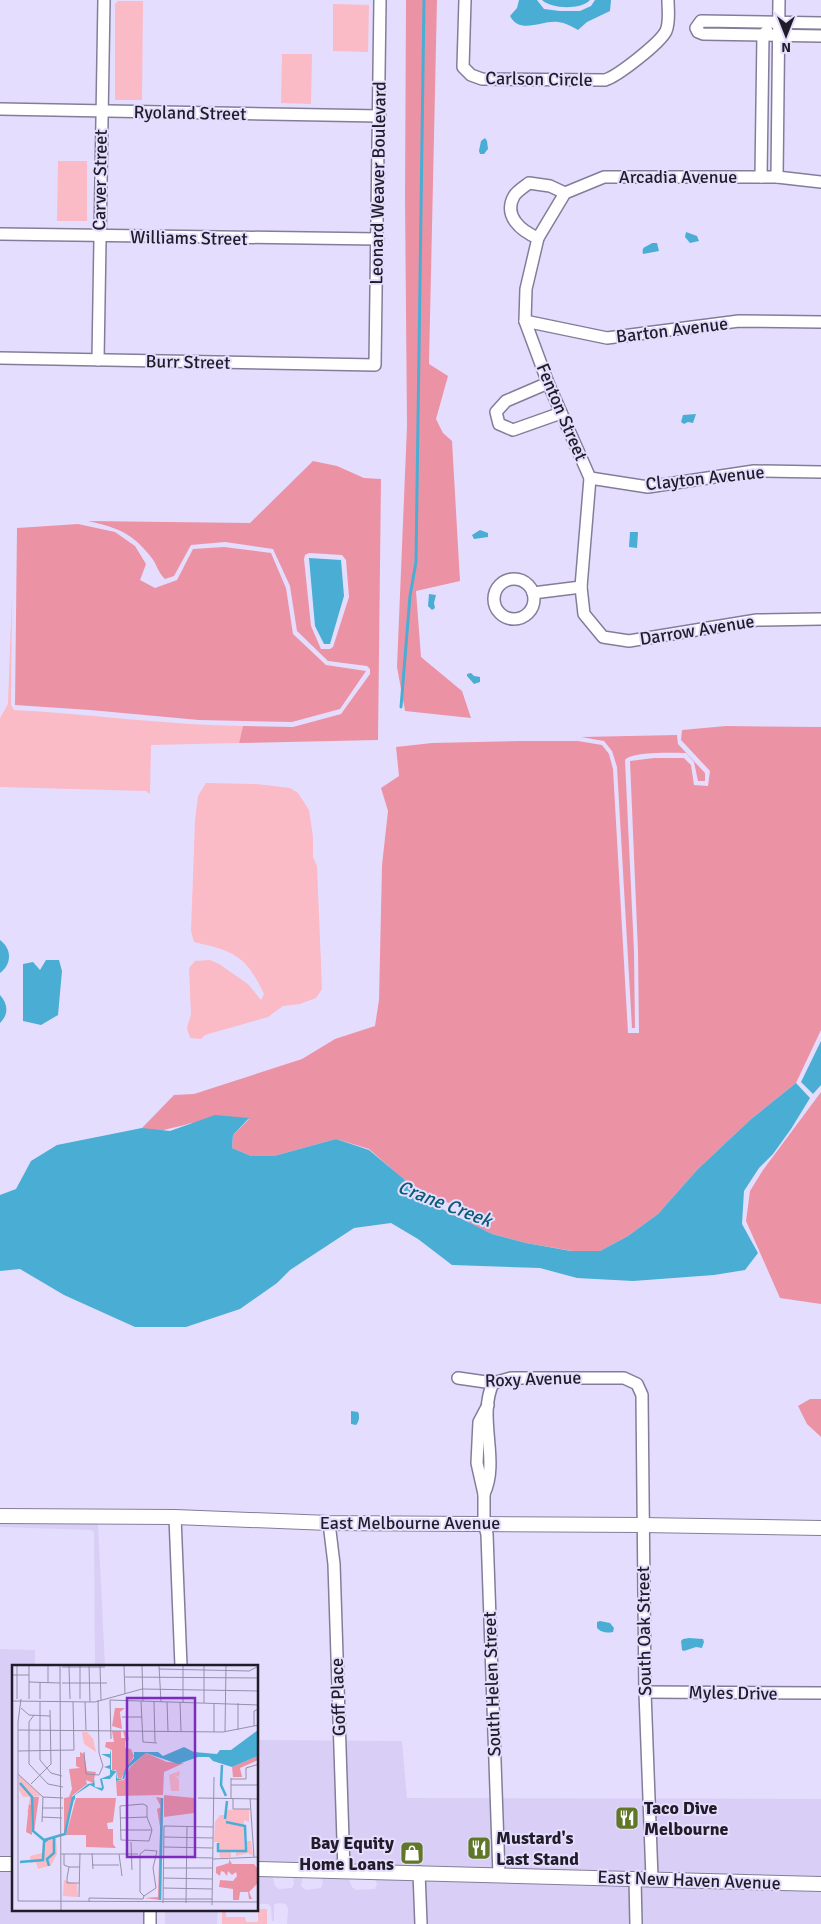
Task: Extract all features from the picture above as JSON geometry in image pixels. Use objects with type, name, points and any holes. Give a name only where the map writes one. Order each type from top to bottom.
[{"type":"street","name":"Carver Street","points":[[98,360],[104,0]]},
{"type":"street","name":"Leonard Weaver Boulevard","points":[[375,365],[380,116],[380,0]]},
{"type":"street","name":"Carlson Circle","points":[[465,0],[463,67],[470,75],[482,79],[605,80],[619,74],[662,37],[668,23],[668,0]]},
{"type":"street","points":[[777,177],[779,0]]},
{"type":"street","points":[[821,23],[701,22],[696,28],[698,32],[703,34],[821,36]]},
{"type":"street","points":[[763,35],[779,23]]},
{"type":"street","points":[[761,177],[763,35]]},
{"type":"street","name":"Ryoland Street","points":[[0,109],[380,116]]},
{"type":"street","name":"Arcadia Avenue","points":[[565,193],[604,177],[777,177],[821,182]]},
{"type":"street","points":[[538,238],[524,232],[516,223],[510,210],[514,194],[529,183],[550,186],[565,193]]},
{"type":"street","name":"Fenton Street","points":[[565,193],[538,238],[526,288],[526,321],[560,413],[590,478],[581,587],[584,614]]},
{"type":"street","name":"Williams Street","points":[[0,234],[99,237],[378,239]]},
{"type":"street","name":"Barton Avenue","points":[[526,321],[607,338],[739,321],[821,322]]},
{"type":"street","name":"Burr Street","points":[[0,358],[375,365]]},
{"type":"street","points":[[548,383],[506,401],[496,412],[499,424],[513,430],[560,413]]},
{"type":"street","name":"Clayton Avenue","points":[[590,478],[648,487],[754,471],[821,472]]},
{"type":"street","points":[[533,593],[581,587]]},
{"type":"street","name":"Darrow Avenue","points":[[584,614],[603,637],[629,641],[757,620],[821,619]]},
{"type":"street","name":"Roxy Avenue","points":[[458,1378],[493,1384],[511,1378],[624,1378],[637,1384]]},
{"type":"street","name":"South Helen Street","points":[[493,1384],[488,1395],[490,1457],[488,1485],[484,1494],[484,1524],[487,1534],[499,1875]]},
{"type":"street","name":"South Oak Street","points":[[637,1384],[642,1395],[645,1692],[652,1878]]},
{"type":"street","name":"East Melbourne Avenue","points":[[0,1516],[175,1518],[328,1523],[821,1528]]},
{"type":"street","points":[[175,1518],[181,1665]]},
{"type":"street","name":"Goff Place","points":[[328,1523],[334,1564],[344,1871]]},
{"type":"street","name":"Myles Drive","points":[[645,1692],[821,1693]]},
{"type":"street","name":"East New Haven Avenue","points":[[259,1868],[821,1884]]},
{"type":"street","points":[[419,1872],[421,1924]]},
{"type":"street","points":[[635,1878],[636,1924]]},
{"type":"shaded area","points":[[406,0],[437,0],[429,364],[448,376],[436,419],[443,433],[452,441],[460,581],[416,591],[421,657],[462,691],[471,718],[405,711],[397,667],[407,426]]},
{"type":"shaded area","points":[[118,1],[143,1],[142,100],[115,100],[115,4]]},
{"type":"shaded area","points":[[333,4],[369,5],[368,52],[333,51]]},
{"type":"shaded area","points":[[282,54],[312,54],[311,104],[281,103]]},
{"type":"shaded area","points":[[58,161],[87,161],[87,221],[57,221]]},
{"type":"shaded area","points":[[313,461],[337,466],[364,478],[381,479],[378,740],[239,743],[243,726],[293,727],[341,714],[370,674],[370,669],[367,666],[328,661],[297,631],[290,586],[273,549],[225,542],[191,545],[174,576],[165,579],[151,557],[130,536],[108,526],[88,521],[250,523]],"holes":[[[309,553],[342,555],[346,560],[349,597],[333,647],[321,649],[311,626],[304,559],[305,555]]]},
{"type":"shaded area","points":[[78,524],[115,532],[135,546],[146,564],[140,580],[155,588],[177,580],[193,549],[224,547],[271,553],[286,588],[293,634],[326,665],[366,671],[340,709],[292,722],[199,720],[15,705],[17,528]]},
{"type":"shaded area","points":[[12,593],[11,705],[14,710],[185,724],[243,726],[239,743],[151,745],[150,794],[146,791],[0,787],[0,718],[8,704]]},
{"type":"shaded area","points":[[726,726],[821,727],[821,1030],[796,1083],[750,1120],[697,1170],[658,1214],[628,1236],[600,1251],[572,1251],[526,1243],[492,1234],[469,1223],[458,1206],[434,1198],[402,1178],[369,1149],[336,1139],[274,1156],[251,1156],[232,1148],[233,1135],[249,1119],[191,1123],[155,1134],[142,1128],[174,1095],[194,1094],[302,1059],[335,1039],[375,1026],[379,1000],[382,865],[388,811],[381,788],[399,776],[396,747],[432,743],[519,741],[578,741],[602,745],[609,754],[613,769],[628,1033],[639,1033],[638,951],[630,761],[654,758],[684,758],[691,765],[694,785],[708,786],[710,771],[681,740],[682,730]]},
{"type":"shaded area","points":[[677,735],[678,744],[705,773],[705,781],[698,781],[694,762],[686,753],[644,754],[629,757],[625,760],[634,951],[635,1028],[632,1028],[617,767],[612,751],[604,741],[581,737]]},
{"type":"shaded area","points":[[206,783],[256,784],[290,788],[298,793],[309,810],[313,837],[313,857],[317,866],[322,989],[316,998],[300,1004],[283,1006],[268,1017],[205,1035],[201,1039],[190,1038],[187,1028],[191,1014],[189,968],[195,961],[210,960],[219,964],[248,984],[261,1000],[264,994],[251,971],[237,957],[219,948],[194,942],[191,931],[195,821],[198,796]]},
{"type":"shaded area","points":[[821,1092],[821,1304],[780,1298],[746,1221],[750,1191],[763,1170]]},
{"type":"shaded area","points":[[810,1399],[821,1399],[821,1437],[807,1424],[798,1406]]},
{"type":"shaded area","points":[[0,1521],[98,1523],[105,1665],[95,1665],[94,1532],[91,1530],[0,1527]]},
{"type":"shaded area","points":[[0,1649],[35,1650],[35,1665],[12,1665],[12,1858],[0,1858]]},
{"type":"shaded area","points":[[259,1740],[402,1741],[407,1798],[821,1799],[821,1879],[259,1863]]},
{"type":"shaded area","points":[[0,1870],[12,1870],[12,1912],[150,1912],[150,1924],[0,1924]]},
{"type":"shaded area","points":[[259,1874],[272,1875],[275,1886],[279,1889],[292,1888],[294,1884],[293,1875],[303,1875],[301,1886],[306,1890],[321,1888],[323,1882],[319,1876],[348,1877],[352,1887],[356,1890],[375,1889],[377,1884],[374,1877],[821,1890],[821,1924],[287,1924],[288,1909],[286,1904],[278,1903],[274,1905],[274,1921],[272,1921],[271,1907],[268,1904],[259,1904]]},
{"type":"shaded area","points":[[259,1909],[267,1909],[267,1924],[222,1924],[222,1912],[226,1912],[226,1917],[245,1917],[246,1922],[258,1922]]},
{"type":"shaded area","points":[[165,1912],[218,1912],[217,1924],[165,1924]]},
{"type":"water","points":[[519,0],[537,0],[544,9],[580,11],[591,6],[595,0],[611,0],[610,11],[587,22],[578,30],[558,22],[519,25],[510,16],[517,8]]},
{"type":"water","points":[[542,0],[590,0],[573,7],[559,7]]},
{"type":"water","points":[[485,138],[488,149],[484,154],[480,154],[481,141]]},
{"type":"water","points":[[686,232],[697,236],[699,241],[690,243],[685,237]]},
{"type":"water","points":[[652,243],[657,243],[659,251],[643,254],[644,248]]},
{"type":"water","points":[[696,414],[693,423],[688,422],[684,424],[681,422],[683,415]]},
{"type":"water","points":[[480,530],[488,533],[488,537],[474,539],[472,535]]},
{"type":"water","points":[[630,532],[638,532],[637,548],[629,547]]},
{"type":"water","points":[[309,558],[341,560],[344,596],[330,644],[324,644],[315,626]]},
{"type":"water","points":[[429,594],[436,595],[435,608],[432,610],[428,606]]},
{"type":"water","points":[[471,673],[474,676],[480,677],[480,682],[474,684],[467,676],[467,674]]},
{"type":"water","points":[[0,940],[7,948],[9,956],[7,965],[0,973]]},
{"type":"water","points":[[46,960],[59,960],[62,971],[58,1015],[41,1025],[23,1021],[23,964],[33,962],[40,970]]},
{"type":"water","points":[[0,995],[5,1002],[6,1013],[0,1023]]},
{"type":"water","points":[[821,1041],[821,1085],[813,1094],[801,1082]]},
{"type":"water","points":[[796,1083],[810,1098],[791,1129],[773,1154],[759,1168],[744,1191],[742,1224],[758,1253],[745,1270],[714,1275],[633,1281],[577,1278],[540,1268],[452,1265],[418,1239],[391,1223],[354,1228],[290,1270],[277,1283],[240,1309],[186,1327],[135,1327],[64,1295],[20,1269],[0,1271],[0,1195],[16,1189],[31,1161],[57,1145],[142,1128],[170,1131],[215,1115],[249,1118],[233,1135],[232,1148],[251,1156],[274,1156],[336,1139],[369,1150],[436,1206],[492,1234],[526,1243],[571,1251],[600,1251],[628,1236],[658,1214],[697,1170],[750,1120]]},
{"type":"water","points":[[351,1411],[358,1412],[359,1414],[356,1425],[351,1424]]},
{"type":"water","points":[[597,1622],[610,1623],[614,1628],[613,1632],[599,1630]]},
{"type":"water","points":[[689,1638],[703,1639],[702,1648],[696,1647],[682,1650],[681,1641]]},
{"type":"waterway","points":[[401,707],[410,596],[416,562],[424,0]]},
{"type":"place","name":"Taco Dive Melbourne","points":[[627,1818]]},
{"type":"place","name":"Mustard's Last Stand","points":[[479,1848]]},
{"type":"place","name":"Bay Equity Home Loans","points":[[412,1853]]},
{"type":"water label","name":"Crane Creek","points":[[445,1203]]}]
